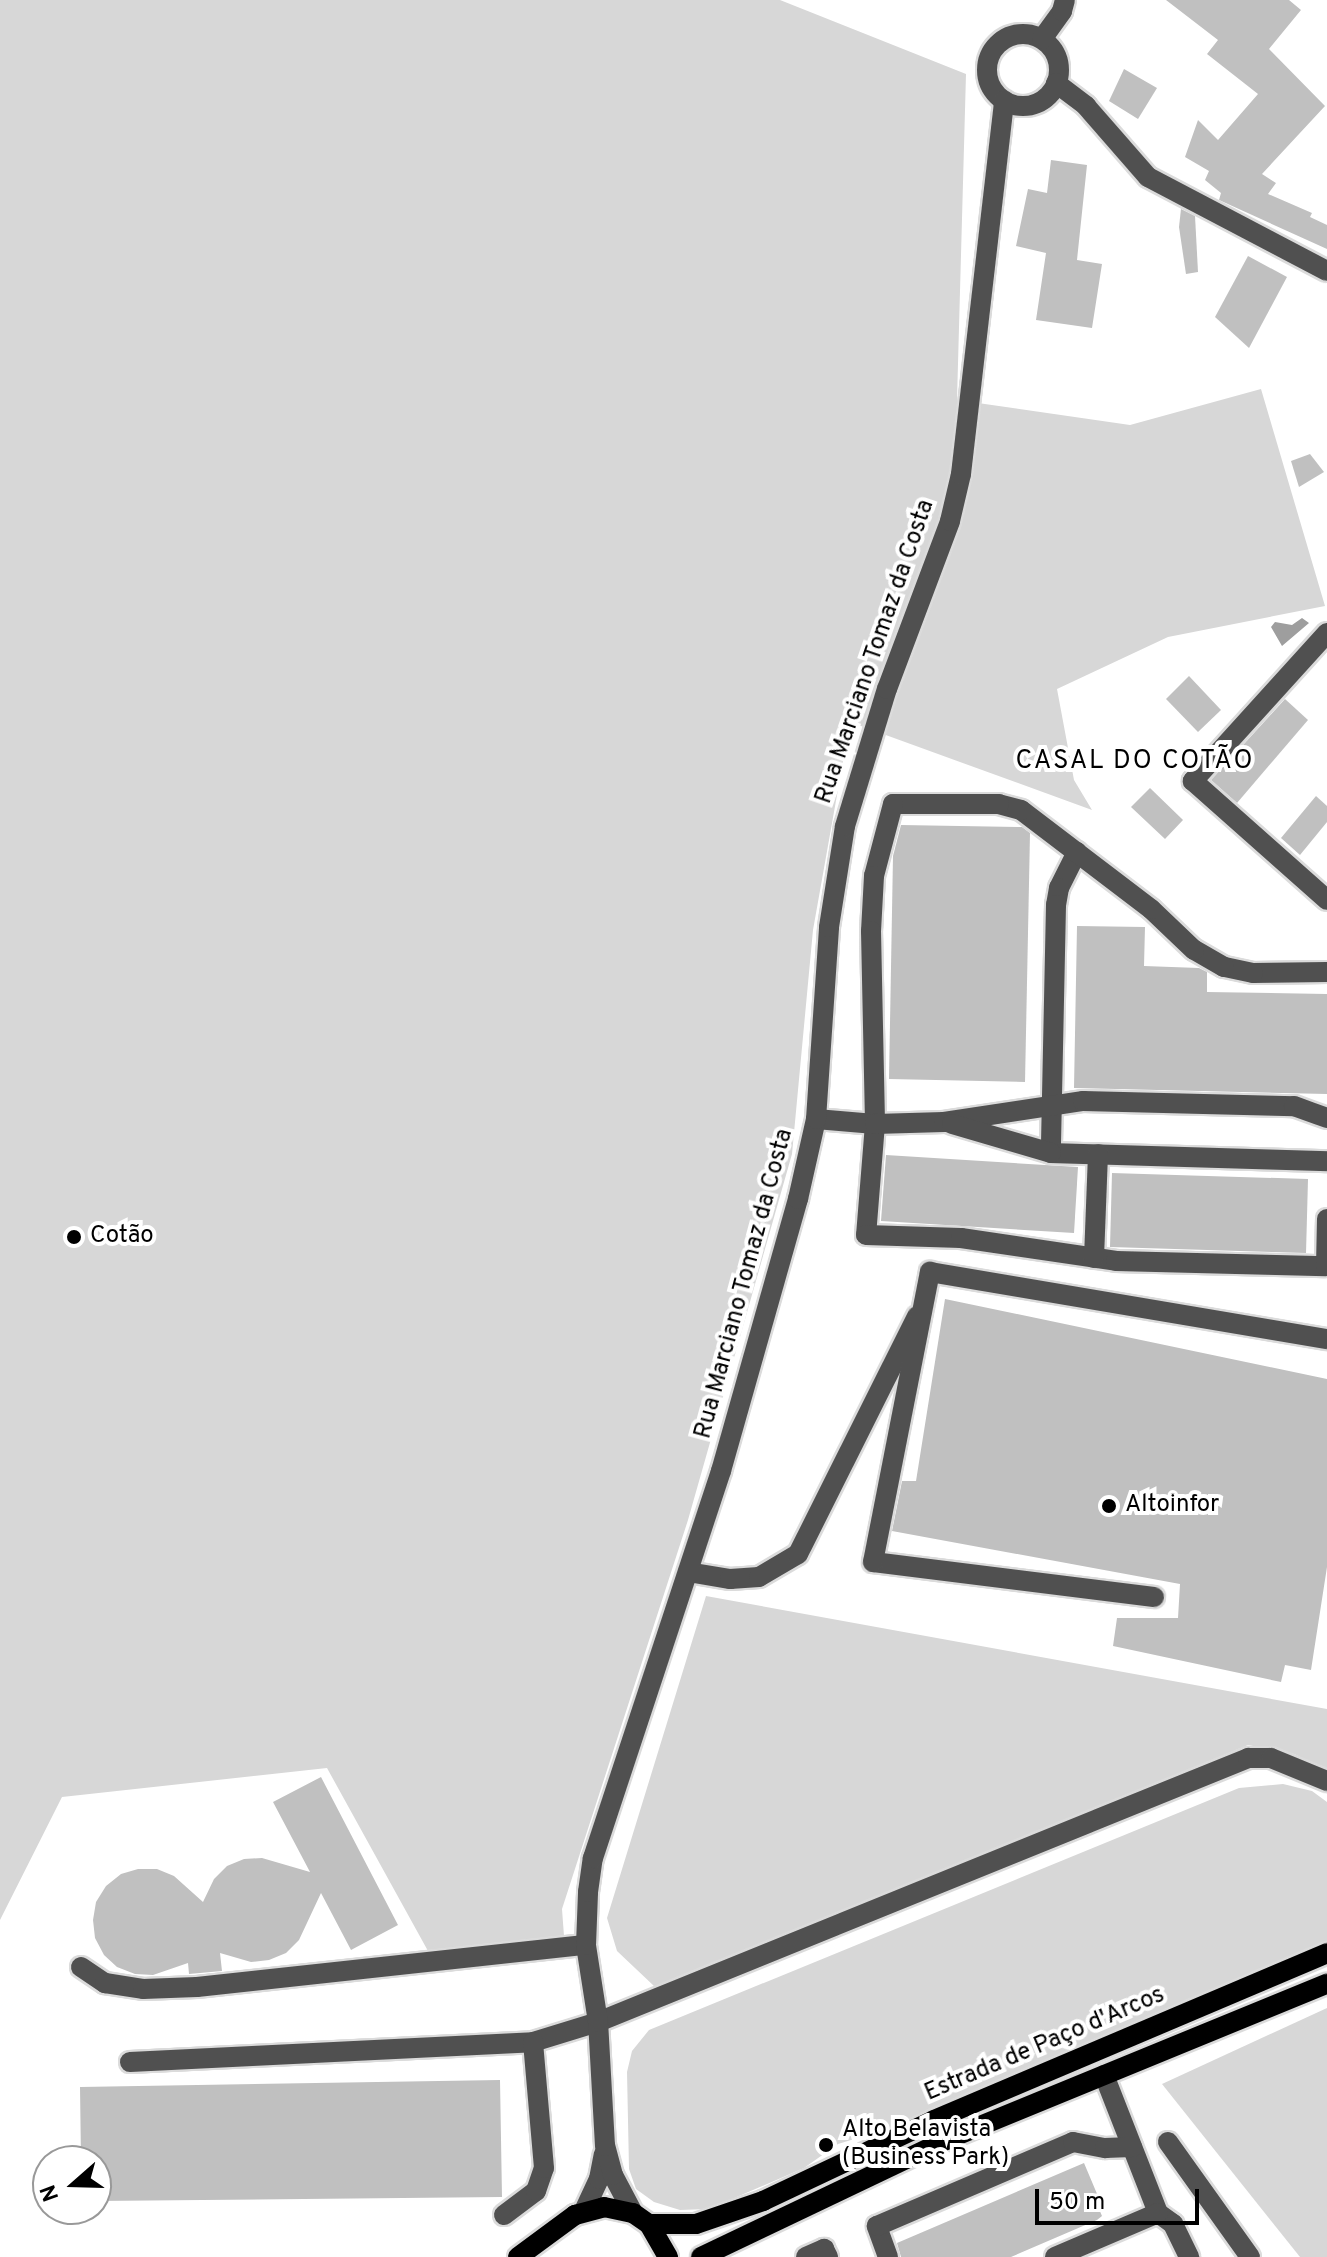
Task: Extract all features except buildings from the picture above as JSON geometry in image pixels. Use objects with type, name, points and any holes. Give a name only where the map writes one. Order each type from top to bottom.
[{"type":"main road","name":"Estrada de Paço d'Arcos","points":[[584,2211],[604,2207],[641,2218],[696,2224],[763,2201],[934,2120],[1327,1953]]},
{"type":"main road","name":"Estrada de Paço d'Arcos","points":[[701,2257],[946,2140],[1327,1984]]},
{"type":"main road","points":[[518,2257],[584,2211]]},
{"type":"main road","points":[[641,2218],[668,2257]]},
{"type":"main road","points":[[543,2257],[554,2233]]},
{"type":"street","points":[[1042,39],[1062,11],[1065,0]]},
{"type":"street","points":[[1020,34],[1042,39],[1058,63],[1056,83],[1051,92],[1034,104],[1014,105],[1004,100],[996,93],[987,73],[992,51],[1000,43],[1020,34]]},
{"type":"street","points":[[1056,83],[1086,106],[1148,177],[1327,271]]},
{"type":"street","name":"Rua Marciano Tomaz da Costa","points":[[641,2218],[613,2175],[605,2146],[598,2022],[584,1920],[593,1858],[688,1572],[759,1340],[816,1119],[829,927],[845,826],[887,689],[941,548],[961,474],[1004,100]]},
{"type":"street","points":[[1327,633],[1193,781],[1327,900]]},
{"type":"street","points":[[1327,972],[1253,973],[1224,967],[1194,950],[1151,909],[1021,810],[999,804],[893,804],[873,889],[875,1124],[866,1235],[961,1238],[1094,1258],[1326,1266],[1327,1219]]},
{"type":"street","points":[[1051,1153],[1056,905],[1059,888],[1077,852]]},
{"type":"street","points":[[816,1119],[875,1124],[944,1122],[1052,1103],[1083,1101],[1294,1106],[1327,1118]]},
{"type":"street","points":[[944,1122],[1051,1153],[1327,1161]]},
{"type":"street","points":[[1094,1258],[1098,1154]]},
{"type":"street","points":[[1154,1597],[873,1562],[930,1272],[1327,1339]]},
{"type":"street","points":[[688,1572],[730,1579],[759,1577],[798,1554],[910,1326],[924,1308]]},
{"type":"street","points":[[130,2062],[533,2042],[598,2022],[1248,1758],[1271,1758],[1327,1781]]},
{"type":"street","points":[[81,1967],[105,1983],[143,1989],[197,1987],[586,1945]]},
{"type":"street","points":[[504,2215],[536,2191],[544,2168],[533,2042]]},
{"type":"street","points":[[1104,2075],[1158,2213],[1173,2224],[1189,2257]]},
{"type":"street","points":[[888,2257],[877,2226],[1073,2142],[1105,2148],[1132,2147]]},
{"type":"street","points":[[1168,2142],[1250,2257]]},
{"type":"street","name":"Rua Marciano Tomaz da Costa","points":[[584,2211],[599,2179],[605,2146]]},
{"type":"street","points":[[1055,2257],[1158,2213]]},
{"type":"street","points":[[806,2257],[824,2249],[828,2257]]},
{"type":"shaded area","points":[[0,0],[780,0],[966,74],[957,400],[1130,425],[1261,389],[1325,606],[1168,637],[1057,689],[1074,780],[1092,810],[850,722],[813,930],[792,1154],[688,1520],[562,1909],[564,1936],[428,1951],[327,1768],[62,1797],[0,1920]]},
{"type":"shaded area","points":[[1302,618],[1309,623],[1282,646],[1271,627],[1275,622],[1292,625]]},
{"type":"shaded area","points":[[706,1596],[1327,1709],[1327,1770],[1294,1754],[1248,1745],[678,1982],[654,1986],[617,1951],[607,1918]]},
{"type":"shaded area","points":[[1283,1784],[1312,1791],[1327,1802],[1327,1942],[887,2129],[838,2144],[804,2168],[709,2209],[680,2210],[654,2202],[636,2189],[629,2169],[627,2072],[632,2051],[649,2030],[1239,1788]]},
{"type":"shaded area","points":[[1327,2008],[1327,2257],[1300,2257],[1162,2084]]},
{"type":"place","name":"Cotão","points":[[74,1237]]},
{"type":"place","name":"Altoinfor","points":[[1109,1506]]},
{"type":"place","name":"Alto Belavista (Business Park)","points":[[826,2145]]},
{"type":"district","name":"CASAL DO COTÃO","points":[[1135,762]]}]
